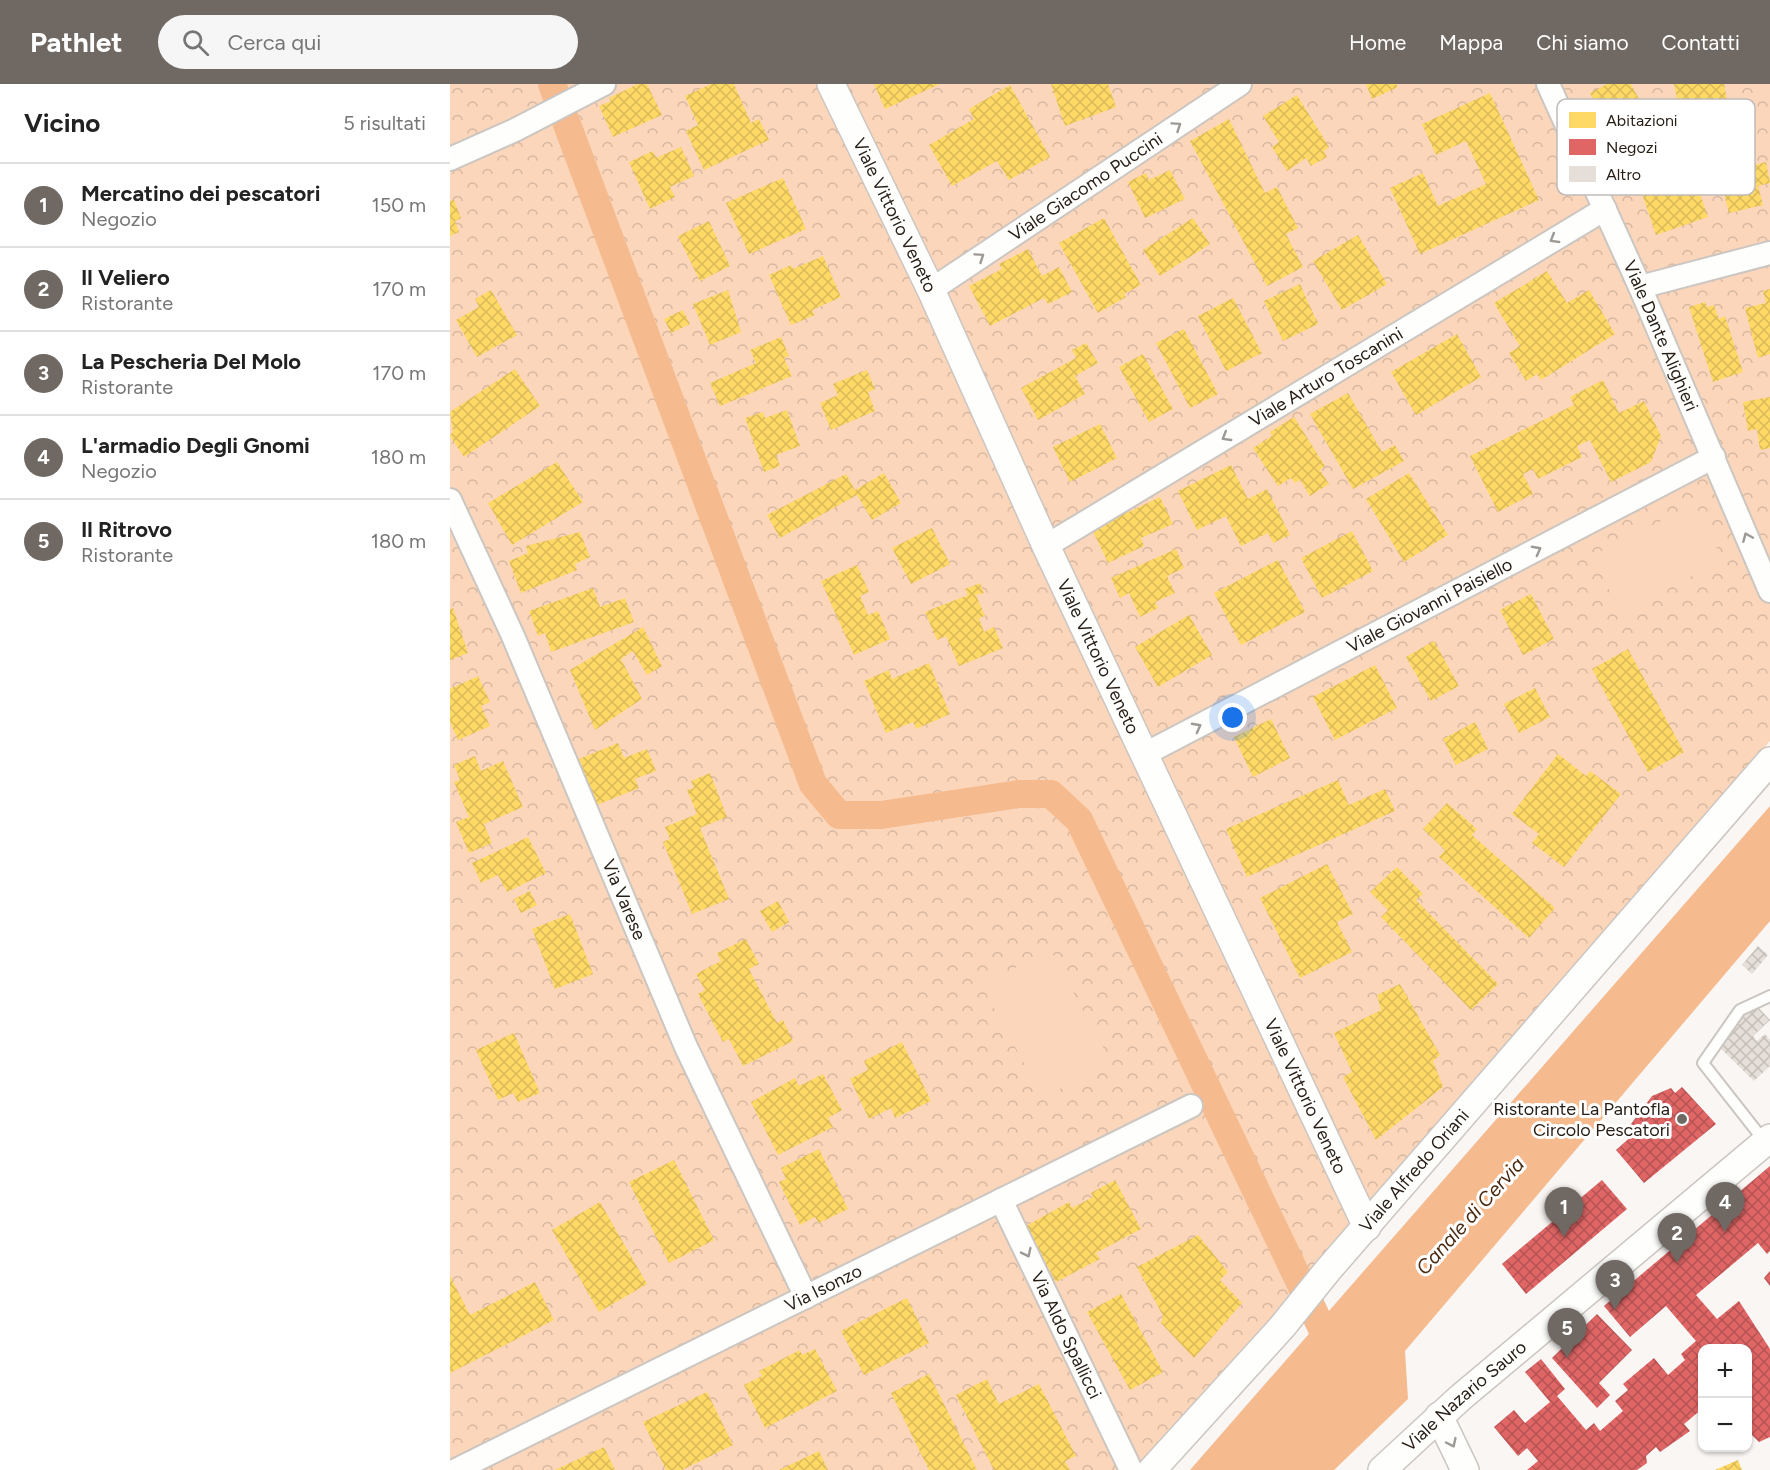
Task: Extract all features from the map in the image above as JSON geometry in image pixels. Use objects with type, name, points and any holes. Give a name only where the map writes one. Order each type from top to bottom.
[{"type":"street","points":[[450,159],[604,84]]},
{"type":"street","name":"Viale Vittorio Veneto","points":[[831,84],[931,290],[1046,546],[1367,1227]]},
{"type":"street","name":"Viale Giacomo Puccini","points":[[931,290],[1240,84]]},
{"type":"street","name":"Viale Dante Alighieri","points":[[1548,84],[1557,104]]},
{"type":"street","name":"Viale Dante Alighieri","points":[[1599,195],[1714,457],[1770,591]]},
{"type":"street","name":"Viale Arturo Toscanini","points":[[1046,546],[1605,209]]},
{"type":"street","points":[[1640,287],[1770,253]]},
{"type":"street","name":"Viale Giovanni Paisiello","points":[[1145,754],[1714,457]]},
{"type":"street","name":"Via Varese","points":[[450,500],[513,636],[680,1051],[806,1297]]},
{"type":"street","name":"Viale Alfredo Oriani","points":[[1152,1470],[1282,1327],[1328,1270],[1770,761]]},
{"type":"street","name":"Via Isonzo","points":[[456,1470],[1191,1106]]},
{"type":"street","name":"Viale Nazario Sauro","points":[[1382,1470],[1460,1398],[1768,1140]]},
{"type":"street","name":"Via Aldo Spallicci","points":[[1001,1200],[1131,1470]]},
{"type":"street","points":[[1439,1416],[1465,1470]]},
{"type":"lane","points":[[1768,1140],[1703,1063],[1740,1010],[1770,996]]},
{"type":"green space","points":[[450,84],[1770,84],[1770,741],[1142,1470],[450,1470]]},
{"type":"green space","points":[[1695,504],[1723,560],[1621,612],[1592,556]]},
{"type":"green space","points":[[1050,949],[1111,1062],[1043,1098],[982,986]]},
{"type":"water","name":"Canale di Cervia","points":[[1770,806],[1770,921],[1405,1351],[1408,1399],[1334,1470],[1190,1470]]},
{"type":"building: Abitazioni","points":[[638,84],[647,84],[662,115],[613,137],[599,106],[611,101],[609,98]]},
{"type":"building: Abitazioni","points":[[711,84],[734,84],[751,123],[759,119],[769,140],[704,170],[686,131],[698,125],[685,96]]},
{"type":"building: Abitazioni","points":[[874,84],[940,84],[885,109]]},
{"type":"building: Abitazioni","points":[[1051,84],[1108,84],[1116,107],[1065,126]]},
{"type":"building: Abitazioni","points":[[1366,84],[1396,84],[1398,87],[1372,99]]},
{"type":"building: Abitazioni","points":[[1607,84],[1631,84],[1639,99],[1593,99],[1590,93]]},
{"type":"building: Abitazioni","points":[[1674,84],[1724,84],[1727,99],[1677,99]]},
{"type":"building: Abitazioni","points":[[1010,85],[1050,157],[1009,180],[997,161],[952,186],[929,145],[974,119],[969,109]]},
{"type":"building: Abitazioni","points":[[1490,93],[1539,200],[1420,254],[1390,188],[1423,173],[1438,206],[1486,184],[1466,141],[1436,155],[1422,124]]},
{"type":"building: Abitazioni","points":[[1297,95],[1329,147],[1324,151],[1327,157],[1311,166],[1306,158],[1287,171],[1272,147],[1279,142],[1263,116]]},
{"type":"building: Abitazioni","points":[[1229,119],[1265,193],[1277,187],[1298,228],[1286,234],[1303,267],[1267,286],[1190,141]]},
{"type":"building: Abitazioni","points":[[681,147],[694,176],[670,187],[675,197],[650,209],[629,162],[653,151],[656,158]]},
{"type":"building: Abitazioni","points":[[1766,162],[1770,183],[1758,186],[1763,205],[1729,213],[1724,195],[1755,195],[1755,165]]},
{"type":"building: Abitazioni","points":[[1170,170],[1185,199],[1145,218],[1128,182],[1146,173],[1149,180]]},
{"type":"building: Abitazioni","points":[[783,178],[806,229],[749,254],[726,203]]},
{"type":"building: Abitazioni","points":[[1642,195],[1700,195],[1708,217],[1656,235]]},
{"type":"building: Abitazioni","points":[[454,200],[461,218],[455,221],[459,232],[450,236],[450,201]]},
{"type":"building: Abitazioni","points":[[1104,218],[1141,285],[1124,294],[1126,297],[1098,313],[1059,243]]},
{"type":"building: Abitazioni","points":[[1193,218],[1210,244],[1160,276],[1143,250]]},
{"type":"building: Abitazioni","points":[[709,221],[730,266],[700,281],[678,236]]},
{"type":"building: Abitazioni","points":[[1358,235],[1387,284],[1342,310],[1313,261]]},
{"type":"building: Abitazioni","points":[[1028,249],[1042,276],[1059,267],[1072,292],[1048,304],[1044,298],[990,326],[969,286],[1002,269],[999,264]]},
{"type":"building: Abitazioni","points":[[823,256],[841,297],[812,310],[815,315],[791,325],[769,275],[791,265],[793,269]]},
{"type":"building: Abitazioni","points":[[1547,271],[1567,303],[1589,290],[1615,334],[1541,380],[1537,374],[1526,381],[1509,353],[1520,346],[1494,303]]},
{"type":"building: Abitazioni","points":[[1300,284],[1318,324],[1283,341],[1264,301]]},
{"type":"building: Abitazioni","points":[[1770,289],[1770,354],[1758,358],[1745,308],[1766,303],[1763,291]]},
{"type":"building: Abitazioni","points":[[491,290],[517,335],[477,357],[456,320],[479,307],[475,299]]},
{"type":"building: Abitazioni","points":[[728,290],[741,332],[710,345],[693,304]]},
{"type":"building: Abitazioni","points":[[1233,298],[1262,353],[1226,371],[1198,316]]},
{"type":"building: Abitazioni","points":[[1705,302],[1707,307],[1714,305],[1719,319],[1725,316],[1743,372],[1713,382],[1689,307]]},
{"type":"building: Abitazioni","points":[[683,310],[690,324],[671,333],[664,319]]},
{"type":"building: Abitazioni","points":[[1184,329],[1218,394],[1190,408],[1156,343]]},
{"type":"building: Abitazioni","points":[[1457,334],[1481,377],[1416,415],[1391,372]]},
{"type":"building: Abitazioni","points":[[781,337],[789,356],[784,358],[792,376],[720,406],[710,383],[756,363],[750,350]]},
{"type":"building: Abitazioni","points":[[1086,343],[1098,363],[1075,376],[1085,394],[1038,420],[1021,388],[1076,358],[1072,350]]},
{"type":"building: Abitazioni","points":[[1143,354],[1173,409],[1149,422],[1119,367]]},
{"type":"building: Abitazioni","points":[[515,369],[540,406],[464,457],[450,436],[453,431],[450,412]]},
{"type":"building: Abitazioni","points":[[867,370],[875,389],[868,392],[875,411],[831,430],[820,403],[838,395],[833,384]]},
{"type":"building: Abitazioni","points":[[1603,380],[1619,413],[1644,401],[1661,436],[1651,462],[1611,482],[1590,440],[1577,446],[1582,457],[1538,479],[1533,469],[1523,474],[1533,494],[1498,512],[1470,456],[1574,405],[1570,397]]},
{"type":"building: Abitazioni","points":[[1348,393],[1382,452],[1395,445],[1404,461],[1353,489],[1310,414]]},
{"type":"building: Abitazioni","points":[[1770,397],[1770,448],[1760,450],[1757,429],[1748,431],[1743,402]]},
{"type":"building: Abitazioni","points":[[787,410],[800,446],[776,455],[780,466],[764,472],[745,418],[763,412],[765,418]]},
{"type":"building: Abitazioni","points":[[1294,417],[1325,466],[1320,470],[1329,484],[1310,496],[1300,480],[1295,483],[1291,478],[1278,486],[1253,448],[1272,436],[1270,432]]},
{"type":"building: Abitazioni","points":[[1100,424],[1117,458],[1070,482],[1053,447]]},
{"type":"building: Abitazioni","points":[[557,462],[583,502],[512,545],[488,503]]},
{"type":"building: Abitazioni","points":[[1231,465],[1248,499],[1267,489],[1290,535],[1273,543],[1268,533],[1241,546],[1226,516],[1197,530],[1178,491]]},
{"type":"building: Abitazioni","points":[[884,473],[901,503],[872,520],[857,495],[780,538],[767,515],[846,474],[855,490]]},
{"type":"building: Abitazioni","points":[[1409,473],[1448,535],[1404,562],[1366,499]]},
{"type":"building: Abitazioni","points":[[1160,497],[1173,524],[1141,538],[1144,546],[1108,563],[1089,523],[1126,506],[1129,512]]},
{"type":"building: Abitazioni","points":[[932,528],[950,564],[911,584],[892,548]]},
{"type":"building: Abitazioni","points":[[1352,531],[1373,571],[1322,598],[1301,558]]},
{"type":"building: Abitazioni","points":[[580,532],[590,557],[575,564],[577,570],[521,593],[509,561],[528,553],[526,546]]},
{"type":"building: Abitazioni","points":[[1176,549],[1184,568],[1167,576],[1175,593],[1155,602],[1158,608],[1140,617],[1129,593],[1120,598],[1111,578]]},
{"type":"building: Abitazioni","points":[[1278,560],[1305,612],[1241,645],[1214,593]]},
{"type":"building: Abitazioni","points":[[857,565],[869,592],[860,596],[868,615],[878,611],[890,639],[854,655],[821,581]]},
{"type":"building: Abitazioni","points":[[980,583],[984,593],[976,595],[985,616],[979,618],[984,632],[994,627],[1003,648],[959,666],[946,636],[937,640],[925,612],[968,595],[965,589]]},
{"type":"building: Abitazioni","points":[[593,588],[600,607],[625,598],[634,622],[551,652],[545,633],[538,636],[529,611]]},
{"type":"building: Abitazioni","points":[[1531,594],[1554,639],[1523,655],[1500,610]]},
{"type":"building: Abitazioni","points":[[453,608],[468,653],[450,660],[450,609]]},
{"type":"building: Abitazioni","points":[[1189,615],[1212,655],[1158,687],[1135,647]]},
{"type":"building: Abitazioni","points":[[643,627],[662,666],[647,675],[633,651],[621,659],[642,699],[595,730],[570,670]]},
{"type":"building: Abitazioni","points":[[1434,641],[1459,686],[1431,701],[1406,657]]},
{"type":"building: Abitazioni","points":[[1628,649],[1684,752],[1648,772],[1592,669]]},
{"type":"building: Abitazioni","points":[[929,663],[950,714],[916,729],[913,722],[886,733],[864,681],[889,670],[892,679]]},
{"type":"building: Abitazioni","points":[[1375,665],[1397,708],[1335,740],[1313,697]]},
{"type":"building: Abitazioni","points":[[478,676],[490,702],[481,706],[490,726],[458,740],[450,722],[450,689]]},
{"type":"building: Abitazioni","points":[[1535,688],[1550,717],[1519,733],[1504,704]]},
{"type":"building: Abitazioni","points":[[1271,719],[1290,758],[1253,777],[1234,737]]},
{"type":"building: Abitazioni","points":[[1475,722],[1488,749],[1456,765],[1443,739]]},
{"type":"building: Abitazioni","points":[[618,743],[624,758],[647,749],[656,771],[635,779],[639,788],[597,805],[579,759]]},
{"type":"building: Abitazioni","points":[[1558,754],[1586,776],[1590,771],[1621,794],[1564,867],[1532,843],[1539,834],[1512,814]]},
{"type":"building: Abitazioni","points":[[475,756],[481,771],[503,761],[523,807],[484,824],[492,843],[469,853],[456,822],[469,817],[454,782],[460,780],[454,765]]},
{"type":"building: Abitazioni","points":[[710,773],[727,817],[700,828],[729,899],[692,914],[663,842],[670,839],[665,827],[697,814],[687,790],[694,788],[691,781]]},
{"type":"building: Abitazioni","points":[[1338,780],[1349,805],[1385,789],[1395,811],[1247,877],[1226,829]]},
{"type":"building: Abitazioni","points":[[1447,803],[1477,829],[1472,835],[1555,908],[1529,938],[1439,857],[1445,850],[1423,829]]},
{"type":"building: Abitazioni","points":[[528,837],[546,873],[507,892],[498,875],[481,883],[472,863]]},
{"type":"building: Abitazioni","points":[[1327,864],[1353,914],[1337,922],[1352,952],[1300,978],[1260,898]]},
{"type":"building: Abitazioni","points":[[1397,867],[1423,894],[1416,900],[1498,984],[1471,1010],[1381,917],[1388,910],[1370,892]]},
{"type":"building: Abitazioni","points":[[530,891],[537,905],[521,913],[514,899]]},
{"type":"building: Abitazioni","points":[[778,901],[789,922],[772,932],[760,911]]},
{"type":"building: Abitazioni","points":[[570,914],[593,974],[555,989],[532,929]]},
{"type":"building: Abitazioni","points":[[746,939],[759,964],[749,969],[777,1023],[783,1020],[793,1041],[743,1066],[729,1039],[723,1042],[698,994],[705,990],[696,974],[721,961],[717,953]]},
{"type":"building: Abitazioni","points":[[1400,984],[1440,1055],[1433,1061],[1443,1087],[1376,1140],[1343,1077],[1352,1072],[1334,1033],[1381,1010],[1377,995]]},
{"type":"building: Abitazioni","points":[[514,1033],[540,1093],[518,1102],[513,1093],[498,1100],[476,1050]]},
{"type":"building: Abitazioni","points":[[902,1042],[931,1101],[895,1118],[891,1108],[869,1119],[850,1079],[868,1070],[864,1061]]},
{"type":"building: Abitazioni","points":[[823,1074],[842,1110],[828,1118],[833,1127],[778,1155],[751,1102],[795,1078],[799,1086]]},
{"type":"building: Abitazioni","points":[[819,1149],[848,1209],[819,1223],[815,1217],[800,1225],[779,1182],[786,1179],[781,1168]]},
{"type":"building: Abitazioni","points":[[674,1160],[714,1240],[669,1263],[629,1182]]},
{"type":"building: Abitazioni","points":[[1115,1180],[1141,1229],[1096,1253],[1100,1259],[1056,1282],[1026,1226],[1069,1202],[1072,1208],[1093,1197],[1091,1193]]},
{"type":"building: Abitazioni","points":[[600,1202],[647,1284],[599,1312],[552,1230]]},
{"type":"building: Abitazioni","points":[[1198,1235],[1228,1272],[1220,1280],[1242,1303],[1194,1358],[1161,1323],[1163,1316],[1137,1267]]},
{"type":"building: Abitazioni","points":[[450,1276],[470,1315],[535,1282],[554,1320],[450,1373]]},
{"type":"building: Abitazioni","points":[[1121,1294],[1163,1372],[1130,1390],[1087,1312]]},
{"type":"building: Abitazioni","points":[[907,1298],[929,1343],[864,1375],[841,1331]]},
{"type":"building: Abitazioni","points":[[815,1349],[837,1391],[765,1428],[744,1385],[762,1376],[759,1371],[800,1350],[802,1355]]},
{"type":"building: Abitazioni","points":[[929,1374],[977,1470],[929,1470],[891,1393]]},
{"type":"building: Abitazioni","points":[[987,1379],[999,1404],[1039,1384],[1076,1456],[1065,1461],[1070,1470],[994,1470],[956,1395]]},
{"type":"building: Abitazioni","points":[[707,1392],[733,1445],[682,1470],[666,1470],[643,1422]]},
{"type":"building: Abitazioni","points":[[604,1447],[615,1470],[555,1470]]},
{"type":"building: Abitazioni","points":[[819,1451],[828,1470],[779,1470]]},
{"type":"building: Abitazioni","points":[[1738,1460],[1742,1470],[1715,1470]]},
{"type":"building: Negozi","points":[[1682,1087],[1716,1124],[1644,1183],[1616,1150],[1634,1134],[1628,1128],[1652,1096],[1671,1088],[1675,1093]]},
{"type":"building: Negozi","points":[[1770,1166],[1770,1251],[1767,1254],[1758,1243],[1696,1295],[1717,1319],[1739,1301],[1770,1349],[1770,1437],[1759,1442],[1752,1435],[1752,1344],[1698,1344],[1698,1412],[1684,1424],[1690,1431],[1660,1452],[1656,1447],[1646,1456],[1647,1463],[1637,1470],[1527,1470],[1538,1461],[1527,1448],[1518,1456],[1494,1427],[1514,1410],[1525,1423],[1550,1402],[1525,1372],[1541,1359],[1565,1389],[1557,1396],[1586,1430],[1594,1423],[1600,1431],[1623,1411],[1615,1401],[1628,1390],[1623,1384],[1654,1358],[1668,1375],[1685,1360],[1681,1354],[1696,1341],[1666,1306],[1630,1337],[1604,1306]]},
{"type":"building: Negozi","points":[[1602,1180],[1627,1209],[1526,1294],[1502,1264]]},
{"type":"building: Negozi","points":[[1770,1271],[1770,1286],[1764,1278]]},
{"type":"building: Negozi","points":[[1597,1314],[1632,1350],[1599,1383],[1610,1395],[1597,1408],[1552,1358]]},
{"type":"building: Altro","points":[[1758,946],[1768,955],[1752,974],[1742,965]]},
{"type":"building: Altro","points":[[1755,1004],[1770,1020],[1753,1036],[1757,1041],[1765,1034],[1770,1040],[1770,1066],[1754,1081],[1714,1042]]},
{"type":"waterway","points":[[552,84],[813,784],[839,815],[881,815],[1019,794],[1051,794],[1079,820],[1335,1356]]},
{"type":"place","name":"Ristorante La Pantofla Circolo Pescatori","points":[[1682,1119]]},
{"type":"place","name":"L'armadio Degli Gnomi","points":[[1725,1232]]},
{"type":"place","name":"Mercatino dei pescatori","points":[[1564,1237]]},
{"type":"place","name":"Il Veliero","points":[[1677,1263]]},
{"type":"place","name":"La Pescheria Del Molo","points":[[1615,1310]]},
{"type":"place","name":"Il Ritrovo","points":[[1567,1358]]}]
